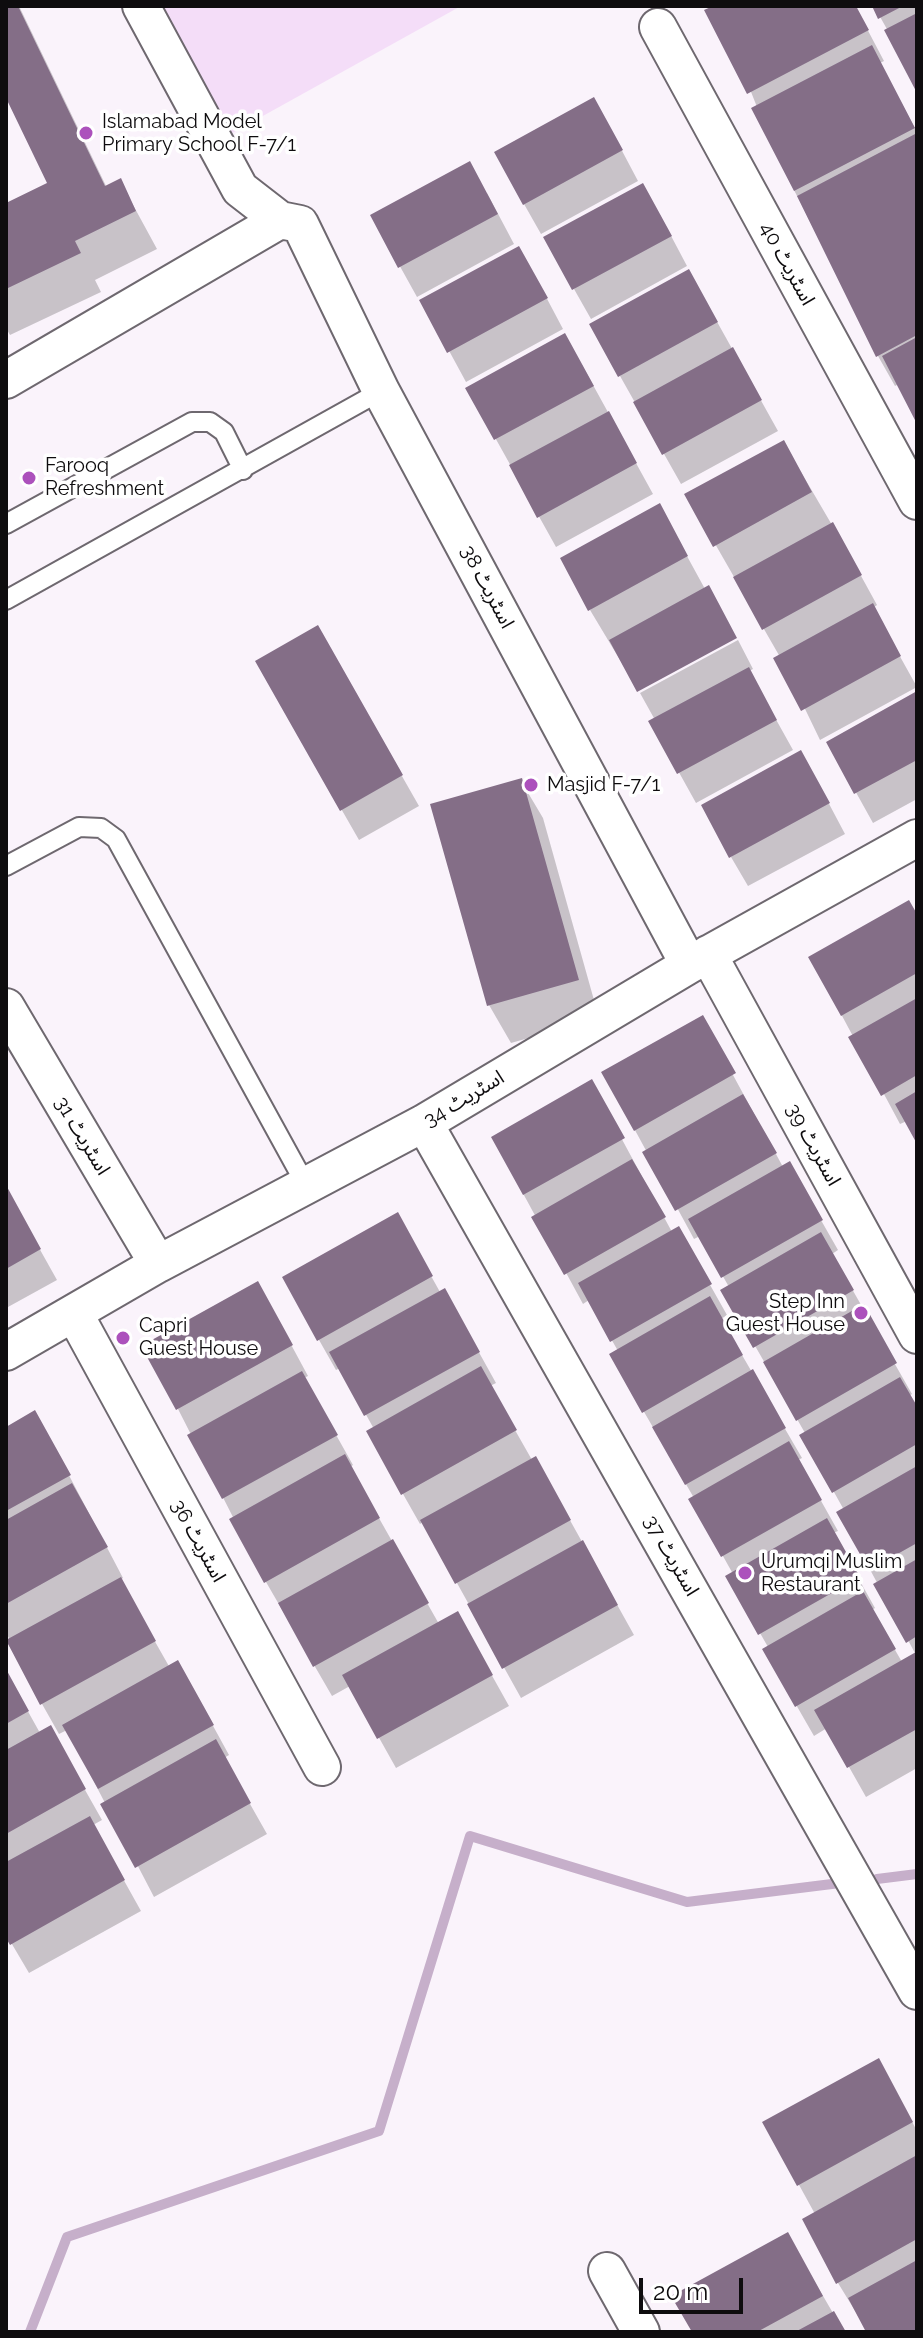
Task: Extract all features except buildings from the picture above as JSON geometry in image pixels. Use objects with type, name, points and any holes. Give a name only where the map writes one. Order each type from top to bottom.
[{"type":"street","points":[[6,380],[280,220],[240,189],[141,6]]},
{"type":"street","name":"اسٹریٹ 40","points":[[658,27],[917,501]]},
{"type":"street","name":"اسٹریٹ 38","points":[[280,220],[300,224],[381,391],[699,960]]},
{"type":"street","name":"اسٹریٹ 34","points":[[6,1352],[75,1315],[158,1264],[424,1123],[699,960],[917,838]]},
{"type":"street","name":"اسٹریٹ 39","points":[[699,960],[917,1335]]},
{"type":"street","name":"اسٹریٹ 31","points":[[6,1007],[158,1264]]},
{"type":"street","name":"اسٹریٹ 37","points":[[424,1123],[917,1991]]},
{"type":"street","name":"اسٹریٹ 36","points":[[75,1315],[322,1767]]},
{"type":"street","points":[[607,2271],[641,2332]]},
{"type":"lane","points":[[6,600],[381,391]]},
{"type":"lane","points":[[6,524],[192,422],[210,422],[224,432],[243,470]]},
{"type":"lane","points":[[6,866],[79,827],[101,828],[116,839],[307,1187]]},
{"type":"shaded area","points":[[154,6],[461,6],[225,137]]},
{"type":"waterway","points":[[30,2332],[67,2237],[379,2131],[470,1836],[687,1902],[840,1883]]},
{"type":"waterway","points":[[877,1879],[917,1874]]},
{"type":"place","name":"Islamabad Model Primary School F-7/1","points":[[86,133]]},
{"type":"place","name":"Farooq Refreshment","points":[[29,478]]},
{"type":"place","name":"Masjid F-7/1","points":[[531,785]]},
{"type":"place","name":"Step Inn Guest House","points":[[861,1313]]},
{"type":"place","name":"Capri Guest House","points":[[123,1338]]},
{"type":"place","name":"Urumqi Muslim Restaurant","points":[[745,1573]]}]
